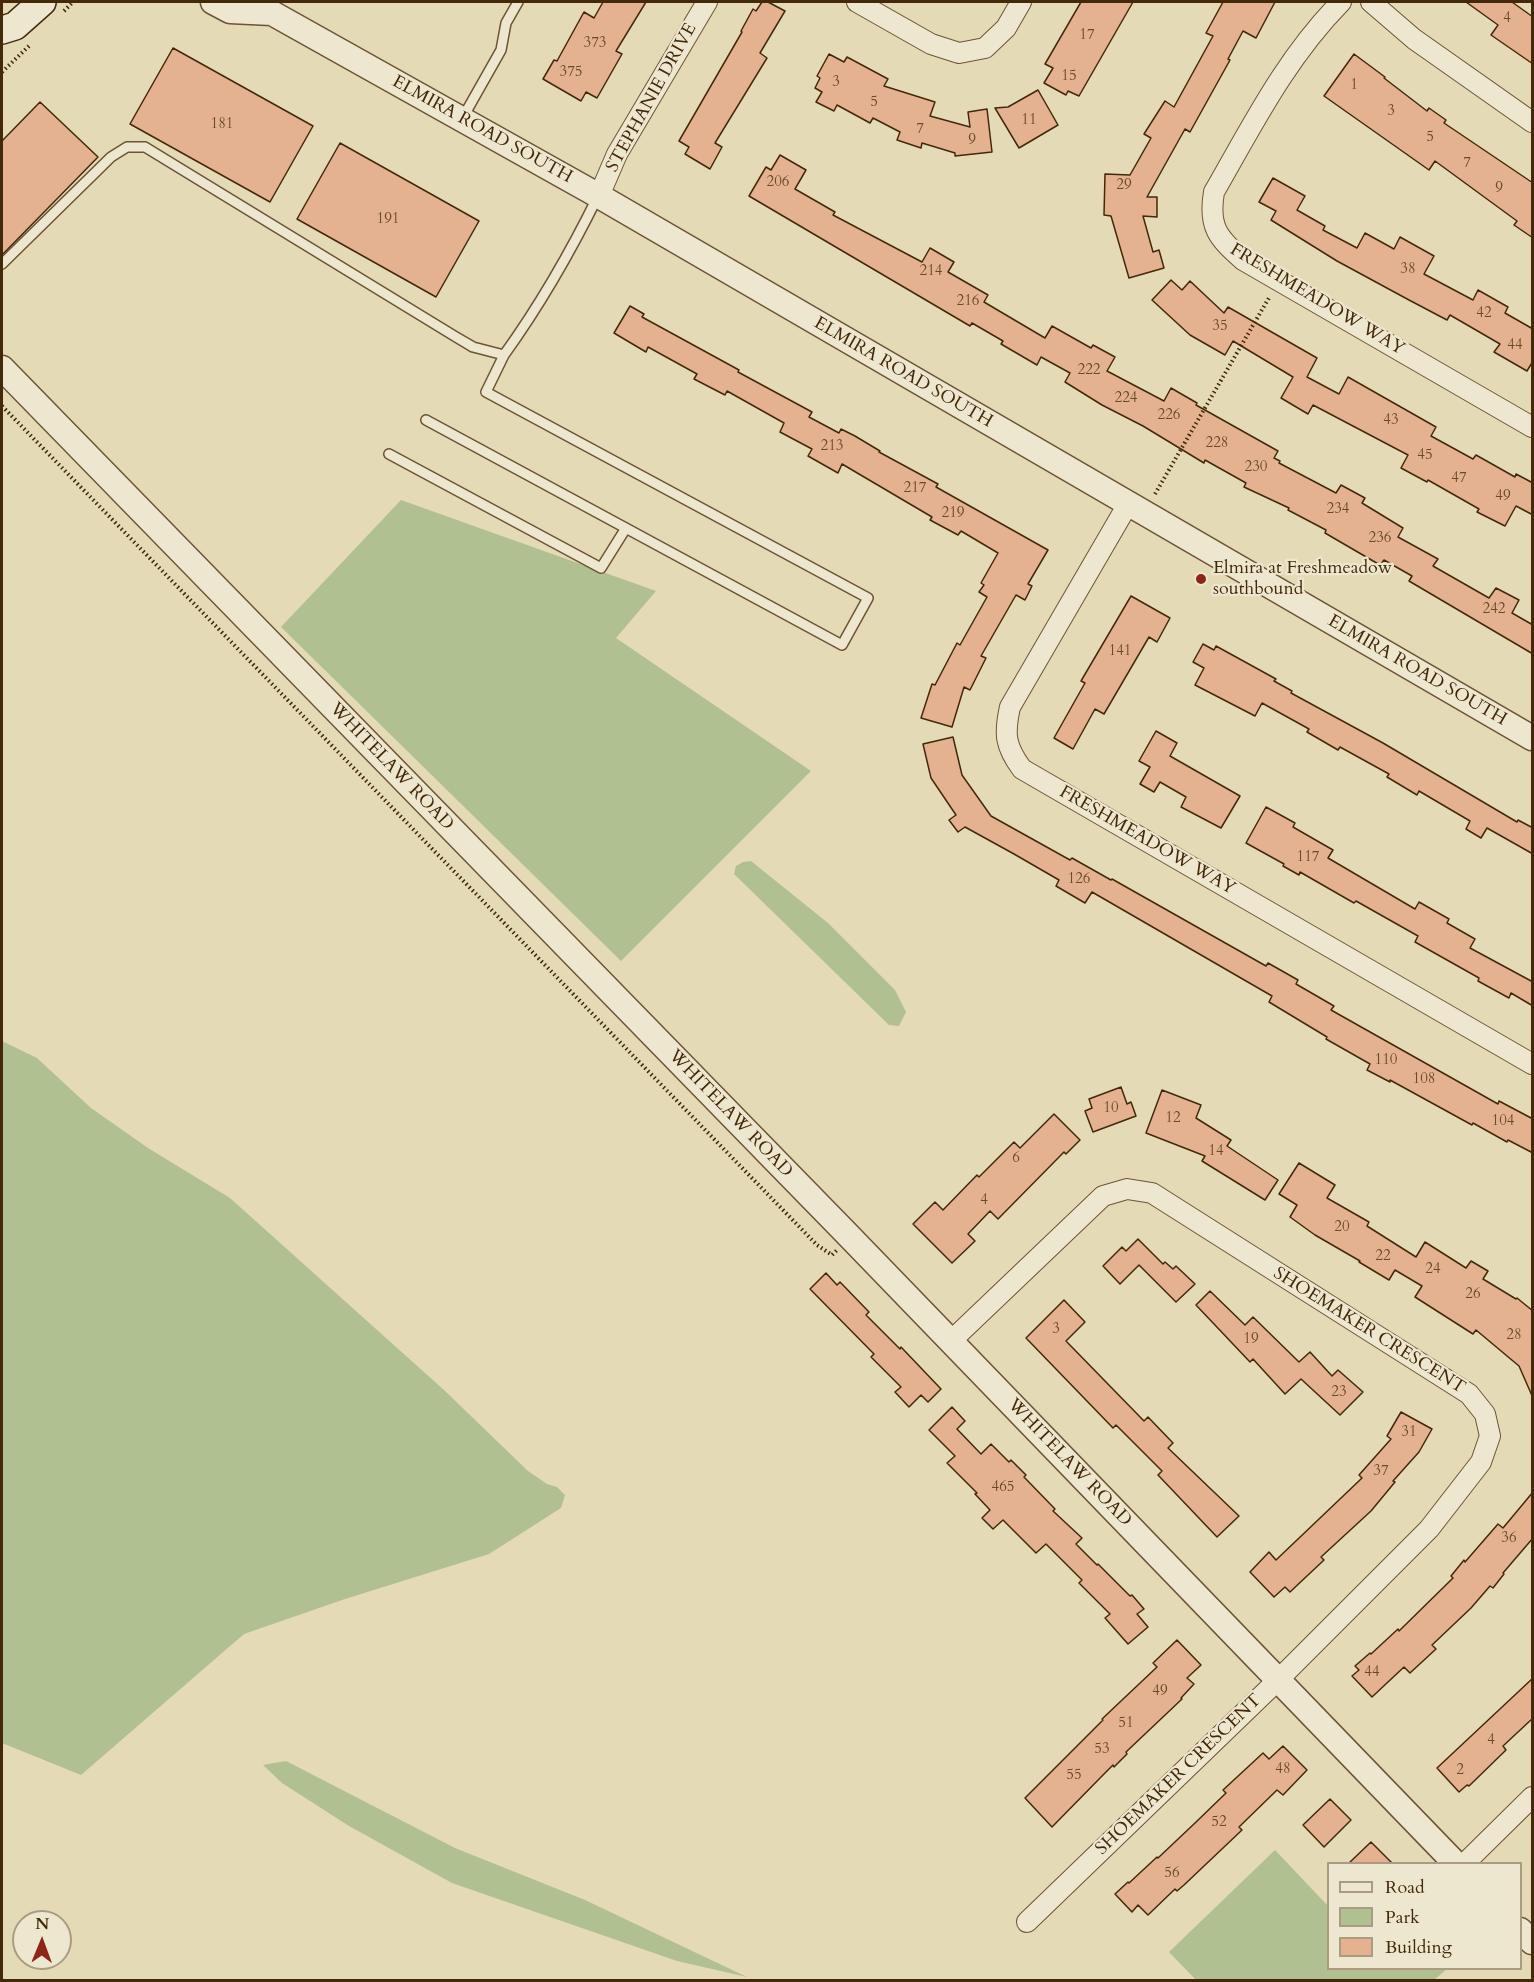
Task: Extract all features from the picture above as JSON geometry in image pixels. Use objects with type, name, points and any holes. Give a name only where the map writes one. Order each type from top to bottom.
[{"type":"main road","points":[[2,30],[15,26],[42,2]]},
{"type":"street","name":"ELMIRA ROAD SOUTH","points":[[213,2],[230,11],[267,7],[599,196],[1533,738]]},
{"type":"street","name":"STEPHANIE DRIVE","points":[[599,196],[617,154],[706,2]]},
{"type":"street","points":[[857,2],[931,44],[959,53],[985,48],[1006,28],[1022,2]]},
{"type":"street","name":"FRESHMEADOW WAY","points":[[1341,2],[1321,22],[1282,73],[1214,192],[1211,208],[1214,225],[1223,242],[1244,260],[1533,427]]},
{"type":"street","points":[[1371,2],[1414,39],[1533,122]]},
{"type":"street","name":"WHITELAW ROAD","points":[[2,368],[850,1237],[1455,1862]]},
{"type":"street","name":"FRESHMEADOW WAY","points":[[1136,509],[1010,707],[1005,730],[1010,754],[1022,769],[1533,1064]]},
{"type":"street","name":"SHOEMAKER CRESCENT","points":[[951,1341],[1103,1196],[1127,1189],[1152,1193],[1469,1394],[1485,1414],[1490,1436],[1481,1462],[1429,1529],[1278,1680],[1027,1922]]},
{"type":"street","points":[[1465,1862],[1533,1797]]},
{"type":"street","points":[[1522,1931],[1533,1942]]},
{"type":"lane","points":[[462,118],[501,50],[506,23],[518,2]]},
{"type":"lane","points":[[2,264],[111,157],[127,147],[145,147],[456,337],[473,346],[504,355]]},
{"type":"lane","points":[[426,420],[842,645],[868,598],[486,392],[504,355],[522,331],[576,241],[599,196]]},
{"type":"lane","points":[[389,454],[601,568],[626,528]]},
{"type":"path","points":[[1136,509],[1278,280]]},
{"type":"path","points":[[2,406],[817,1245],[832,1255],[850,1237]]},
{"type":"green space","points":[[401,500],[656,591],[616,638],[811,771],[621,961],[281,627]]},
{"type":"green space","points":[[751,861],[828,923],[895,990],[906,1012],[899,1026],[889,1025],[734,874],[736,866]]},
{"type":"green space","points":[[2,1041],[37,1058],[91,1108],[148,1148],[230,1198],[444,1390],[528,1471],[547,1484],[557,1487],[565,1495],[561,1508],[489,1554],[345,1599],[244,1634],[81,1775],[2,1743]]},
{"type":"green space","points":[[286,1761],[455,1848],[585,1900],[747,1977],[677,1961],[452,1883],[349,1826],[282,1783],[263,1765]]},
{"type":"green space","points":[[1275,1850],[1327,1905],[1327,1970],[1446,1970],[1434,1980],[1196,1980],[1169,1952]]},
{"type":"building","points":[[603,2],[646,2],[616,51],[622,54],[597,98],[586,92],[581,101],[543,79],[554,60],[557,61],[584,12],[594,18]]},
{"type":"building","points":[[762,2],[768,2],[785,11],[760,53],[767,58],[715,143],[722,147],[710,169],[685,154],[689,147],[679,141],[753,9],[756,11]]},
{"type":"building","points":[[1081,2],[1133,2],[1079,96],[1068,91],[1066,95],[1044,83],[1053,68],[1045,64]]},
{"type":"building","points":[[1223,2],[1275,2],[1256,38],[1243,31],[1228,59],[1230,60],[1190,132],[1185,129],[1147,197],[1157,197],[1157,217],[1143,216],[1153,252],[1159,250],[1164,268],[1129,278],[1111,216],[1104,215],[1105,174],[1130,175],[1151,138],[1144,134],[1165,101],[1174,107],[1213,36],[1206,33]]},
{"type":"building","points":[[1466,2],[1512,2],[1533,17],[1533,64],[1491,35],[1498,25]]},
{"type":"building","points":[[173,48],[313,126],[270,202],[130,124]]},
{"type":"building","points":[[829,54],[844,62],[847,57],[888,79],[884,86],[935,102],[930,116],[970,127],[968,112],[987,109],[992,152],[955,156],[955,153],[922,143],[921,148],[897,140],[900,132],[873,118],[870,123],[837,105],[834,111],[816,102],[822,92],[815,88],[820,78],[817,76]]},
{"type":"building","points":[[1354,54],[1427,111],[1429,108],[1446,120],[1444,123],[1533,183],[1533,238],[1514,225],[1517,221],[1435,161],[1429,170],[1324,96]]},
{"type":"building","points":[[1038,90],[1058,125],[1019,148],[995,108],[1008,107]]},
{"type":"building","points":[[40,102],[98,157],[2,255],[2,141]]},
{"type":"building","points":[[340,143],[479,221],[436,297],[297,219]]},
{"type":"building","points":[[780,155],[806,170],[795,189],[835,212],[833,215],[922,262],[930,248],[954,262],[948,272],[988,295],[984,302],[1045,338],[1052,326],[1091,348],[1093,345],[1115,357],[1107,371],[1164,401],[1171,388],[1197,403],[1196,405],[1278,451],[1274,458],[1280,461],[1279,463],[1336,493],[1341,485],[1365,498],[1362,503],[1403,528],[1398,537],[1438,559],[1433,566],[1489,598],[1496,588],[1519,600],[1512,613],[1533,625],[1533,654],[1409,581],[1412,576],[1384,560],[1380,565],[1325,533],[1326,530],[1288,510],[1289,508],[1244,487],[1246,483],[1205,460],[1204,463],[1143,426],[1102,405],[1065,382],[1070,373],[1041,357],[1037,365],[1001,344],[1003,341],[972,323],[970,326],[749,196],[766,167],[771,170]]},
{"type":"building","points":[[1273,178],[1305,196],[1297,210],[1325,226],[1323,230],[1357,248],[1365,233],[1394,249],[1400,237],[1434,256],[1424,274],[1473,300],[1478,290],[1508,307],[1505,313],[1533,329],[1533,361],[1527,371],[1494,352],[1500,344],[1450,315],[1447,320],[1409,300],[1337,261],[1271,220],[1276,211],[1259,202]]},
{"type":"building","points":[[1171,280],[1182,290],[1190,281],[1224,313],[1228,307],[1317,358],[1307,377],[1339,394],[1348,377],[1436,427],[1431,436],[1473,459],[1476,455],[1515,477],[1516,474],[1533,483],[1533,515],[1516,506],[1505,526],[1477,512],[1479,509],[1428,480],[1427,482],[1401,468],[1408,455],[1313,405],[1308,414],[1281,398],[1293,377],[1233,341],[1225,355],[1190,335],[1152,300]]},
{"type":"building","points":[[630,306],[644,314],[642,317],[812,412],[809,417],[839,433],[841,429],[855,436],[879,452],[938,484],[936,487],[1048,550],[1028,584],[1032,586],[1025,600],[1016,595],[981,656],[986,658],[970,690],[964,687],[952,727],[921,718],[932,684],[935,685],[957,643],[960,645],[987,597],[979,592],[984,585],[981,583],[998,553],[961,531],[958,535],[930,520],[932,517],[842,464],[838,473],[808,456],[812,449],[780,432],[784,423],[727,391],[725,395],[694,379],[697,374],[648,347],[646,352],[614,333]]},
{"type":"building","points":[[1131,596],[1170,618],[1157,642],[1149,637],[1104,714],[1095,709],[1073,749],[1054,738],[1085,683],[1081,681]]},
{"type":"building","points":[[1203,644],[1214,650],[1216,646],[1276,679],[1274,681],[1292,691],[1291,693],[1383,743],[1517,822],[1518,820],[1533,828],[1533,854],[1487,828],[1481,838],[1466,829],[1470,821],[1419,791],[1417,795],[1387,777],[1389,774],[1340,747],[1338,750],[1307,732],[1309,729],[1262,703],[1255,716],[1195,685],[1204,668],[1193,662]]},
{"type":"building","points":[[1156,731],[1177,743],[1170,756],[1240,796],[1221,828],[1181,807],[1186,797],[1160,782],[1154,792],[1140,784],[1150,767],[1139,761]]},
{"type":"building","points":[[953,737],[962,775],[991,816],[1070,860],[1072,858],[1112,879],[1266,966],[1268,963],[1298,980],[1296,984],[1334,1006],[1331,1010],[1498,1104],[1499,1101],[1533,1119],[1533,1153],[1473,1123],[1472,1125],[1390,1080],[1390,1082],[1367,1070],[1370,1064],[1269,1002],[1272,996],[1092,892],[1085,903],[1056,886],[1059,880],[1014,854],[965,827],[958,832],[949,820],[956,815],[931,778],[923,744]]},
{"type":"building","points":[[1266,807],[1295,823],[1293,827],[1333,850],[1328,858],[1415,909],[1419,902],[1449,919],[1447,923],[1475,939],[1470,948],[1533,982],[1533,1006],[1511,993],[1509,998],[1478,981],[1479,978],[1415,942],[1418,936],[1300,872],[1299,875],[1246,843]]},
{"type":"building","points":[[1121,1087],[1127,1104],[1131,1102],[1136,1116],[1093,1132],[1085,1111],[1092,1108],[1089,1099]]},
{"type":"building","points":[[1162,1090],[1201,1105],[1196,1118],[1231,1140],[1227,1146],[1278,1180],[1265,1200],[1202,1161],[1205,1156],[1146,1133]]},
{"type":"building","points":[[1054,1114],[1080,1140],[1066,1154],[1064,1152],[998,1219],[990,1211],[968,1234],[975,1241],[952,1263],[913,1224],[935,1202],[943,1210],[1014,1142],[1020,1148]]},
{"type":"building","points":[[1299,1163],[1335,1185],[1327,1198],[1369,1222],[1367,1226],[1416,1257],[1425,1242],[1466,1268],[1471,1261],[1488,1271],[1483,1279],[1517,1298],[1533,1311],[1533,1398],[1519,1366],[1476,1330],[1473,1334],[1415,1297],[1422,1286],[1395,1270],[1389,1280],[1290,1217],[1297,1205],[1279,1194]]},
{"type":"building","points":[[1138,1239],[1163,1264],[1165,1262],[1173,1269],[1176,1266],[1195,1284],[1176,1302],[1139,1265],[1120,1284],[1103,1266],[1122,1247],[1126,1251]]},
{"type":"building","points":[[826,1273],[837,1285],[840,1282],[869,1312],[866,1315],[900,1349],[901,1347],[941,1389],[928,1402],[921,1395],[909,1407],[895,1392],[901,1387],[871,1357],[874,1354],[810,1289]]},
{"type":"building","points":[[1210,1291],[1245,1325],[1253,1317],[1299,1362],[1310,1352],[1332,1376],[1338,1370],[1363,1392],[1340,1415],[1301,1379],[1285,1394],[1253,1359],[1250,1362],[1196,1305]]},
{"type":"building","points":[[1064,1300],[1085,1322],[1066,1341],[1144,1421],[1148,1417],[1173,1443],[1168,1448],[1239,1516],[1217,1537],[1158,1475],[1162,1471],[1116,1425],[1113,1428],[1026,1338]]},
{"type":"building","points":[[952,1407],[965,1421],[957,1429],[981,1454],[991,1444],[1009,1462],[1011,1460],[1055,1509],[1053,1511],[1082,1538],[1076,1544],[1130,1596],[1132,1595],[1144,1609],[1137,1614],[1148,1627],[1128,1644],[1105,1618],[1110,1614],[1079,1583],[1082,1580],[1046,1544],[1036,1553],[1003,1520],[993,1529],[982,1518],[990,1510],[975,1494],[977,1493],[947,1463],[955,1456],[929,1430]]},
{"type":"building","points":[[1401,1412],[1432,1429],[1419,1452],[1393,1481],[1395,1482],[1371,1511],[1321,1557],[1324,1560],[1290,1592],[1285,1587],[1274,1597],[1250,1572],[1269,1552],[1276,1560],[1362,1478],[1359,1475],[1391,1439],[1387,1436]]},
{"type":"building","points":[[1533,1492],[1533,1538],[1493,1588],[1490,1586],[1471,1608],[1432,1645],[1436,1649],[1410,1673],[1404,1667],[1372,1697],[1352,1676],[1359,1670],[1355,1666],[1398,1629],[1399,1631],[1453,1578],[1451,1576],[1464,1560],[1465,1562],[1498,1524],[1503,1528]]},
{"type":"building","points":[[1177,1640],[1201,1665],[1187,1678],[1194,1684],[1182,1699],[1052,1827],[1025,1798],[1102,1719],[1157,1667],[1153,1663]]},
{"type":"building","points":[[1533,1678],[1533,1718],[1503,1746],[1506,1750],[1469,1786],[1467,1785],[1459,1792],[1437,1768]]},
{"type":"building","points":[[1283,1746],[1307,1770],[1283,1795],[1277,1790],[1239,1827],[1242,1830],[1184,1885],[1177,1891],[1175,1889],[1148,1915],[1138,1905],[1132,1912],[1115,1894],[1195,1823],[1226,1793],[1223,1790],[1263,1753],[1269,1759]]},
{"type":"building","points":[[1330,1799],[1351,1820],[1324,1847],[1303,1825]]},
{"type":"building","points":[[1371,1842],[1391,1862],[1350,1862]]},
{"type":"place","name":"Elmira at Freshmeadow southbound","points":[[1201,579]]}]
